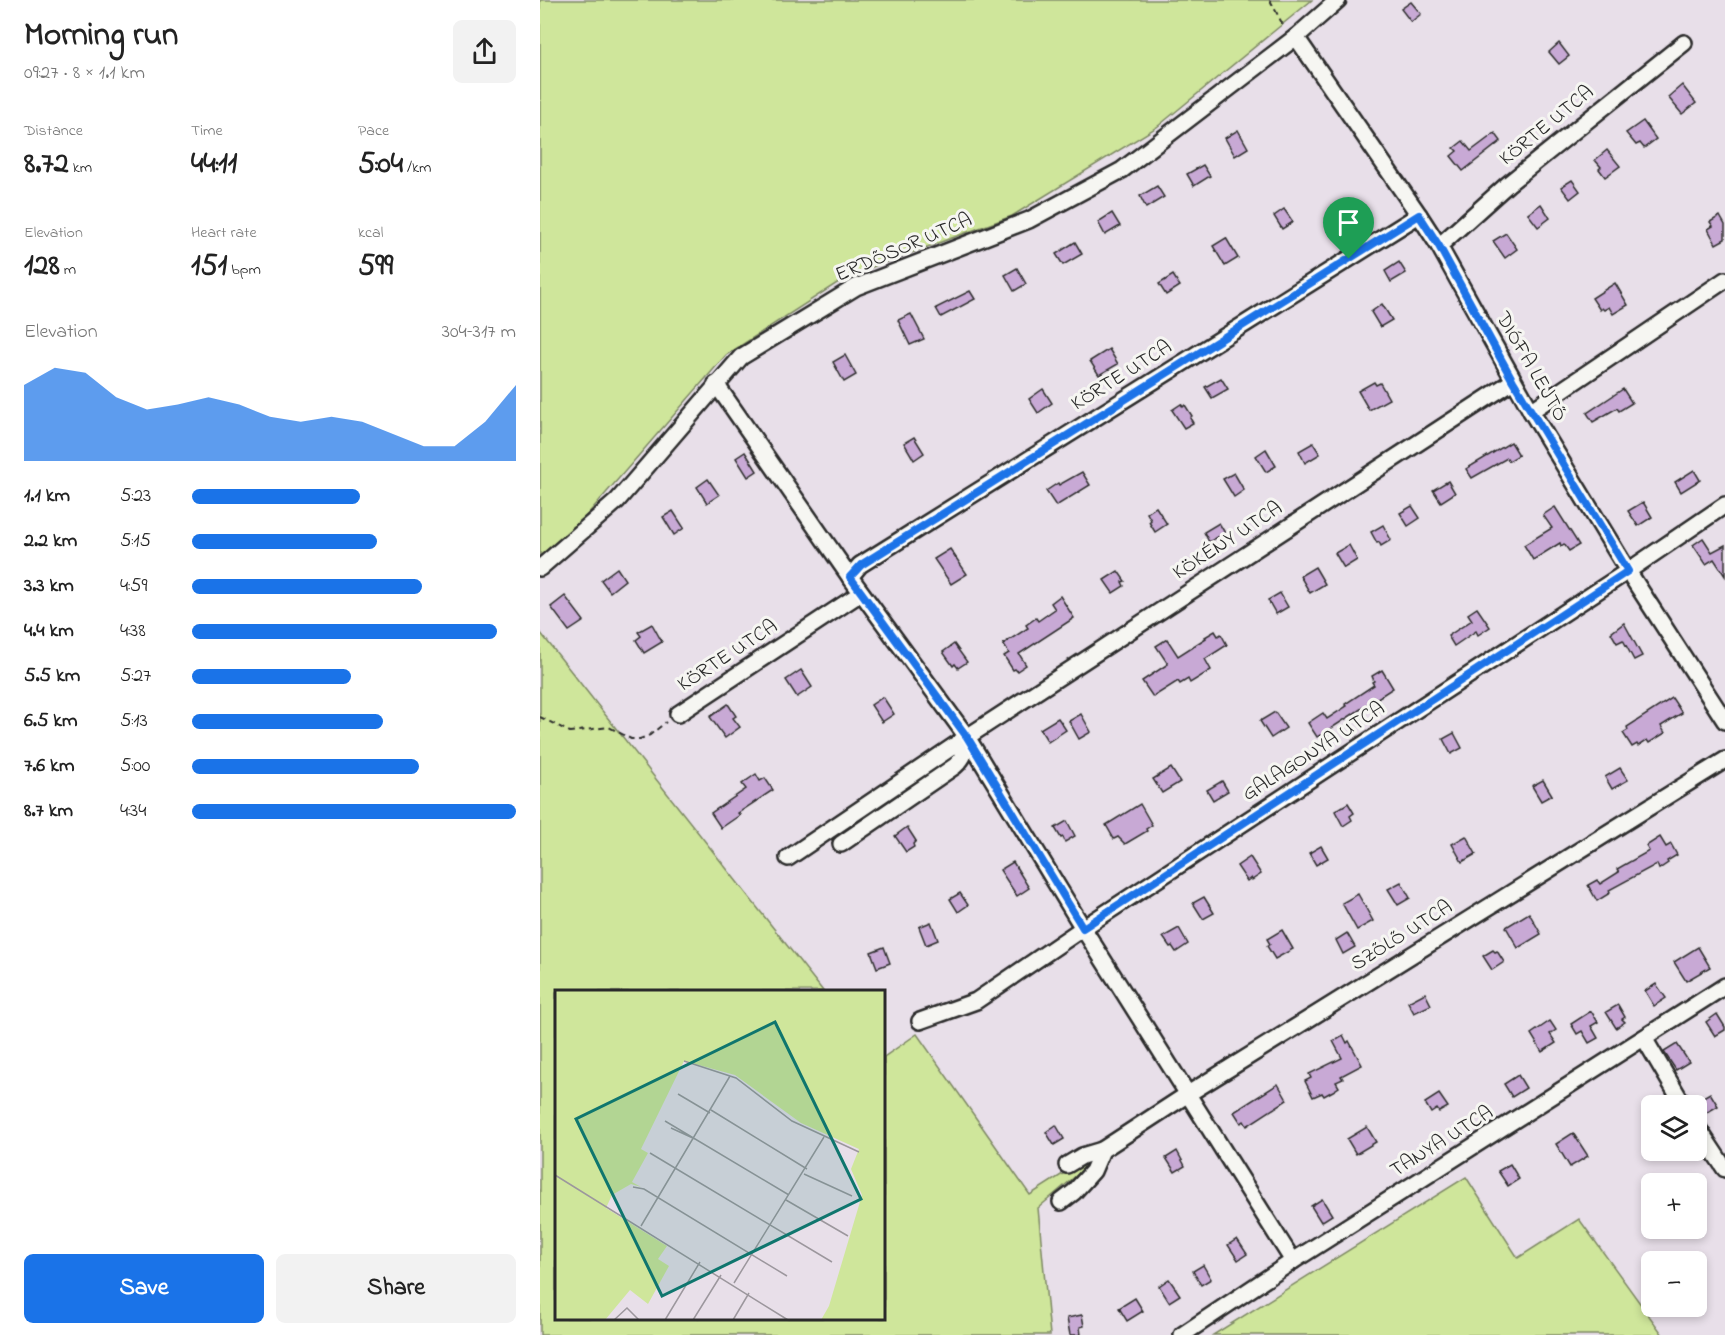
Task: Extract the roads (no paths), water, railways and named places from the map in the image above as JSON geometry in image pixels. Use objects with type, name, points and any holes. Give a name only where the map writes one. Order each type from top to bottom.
[{"type":"street","name":"ERDŐSOR UTCA","points":[[540,568],[617,501],[741,357],[856,287],[1029,220],[1122,170],[1295,38],[1338,0]]},
{"type":"street","name":"DIÓFA LEJTŐ","points":[[1295,38],[1439,246],[1531,411],[1628,571],[1725,721]]},
{"type":"street","name":"KÖRTE UTCA","points":[[1439,246],[1508,184],[1684,43]]},
{"type":"street","name":"KÖRTE UTCA","points":[[850,577],[871,558],[1419,215]]},
{"type":"street","points":[[1531,411],[1725,280]]},
{"type":"street","name":"KÖKÉNY UTCA","points":[[788,858],[967,737],[1513,381]]},
{"type":"street","points":[[716,384],[861,593],[967,737],[1083,928],[1293,1261]]},
{"type":"street","name":"GALAGONYA UTCA","points":[[920,1021],[976,1001],[1725,505]]},
{"type":"street","name":"KÖRTE UTCA","points":[[678,714],[861,593]]},
{"type":"street","points":[[841,844],[955,766],[962,760],[967,737]]},
{"type":"street","name":"SZŐLŐ UTCA","points":[[1067,1165],[1082,1156],[1102,1150],[1188,1094],[1725,760]]},
{"type":"street","name":"TANYA UTCA","points":[[1182,1335],[1293,1261],[1725,986]]},
{"type":"street","points":[[1644,1038],[1678,1095]]},
{"type":"street","points":[[1707,1142],[1725,1169]]},
{"type":"street","name":"SZŐLŐ UTCA","points":[[1061,1202],[1074,1192],[1093,1171],[1102,1150]]}]
